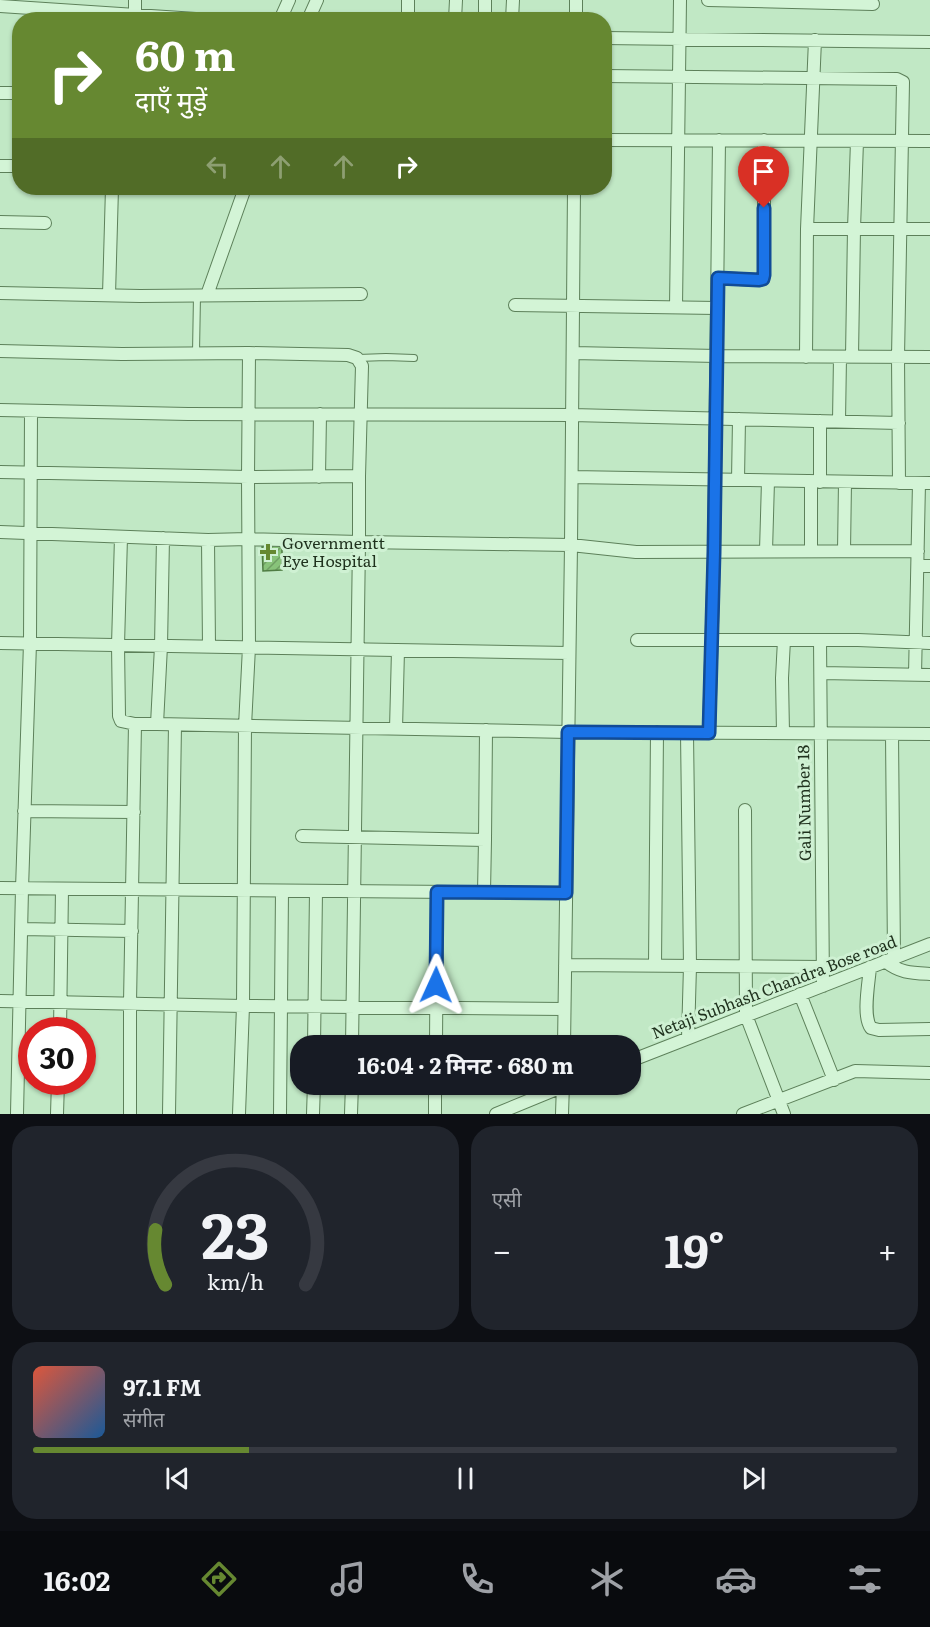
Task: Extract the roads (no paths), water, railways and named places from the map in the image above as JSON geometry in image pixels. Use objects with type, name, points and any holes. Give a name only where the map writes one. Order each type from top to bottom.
[{"type":"street","points":[[676,307],[680,0]]},
{"type":"street","points":[[708,0],[873,4]]},
{"type":"street","points":[[0,6],[34,4],[57,12]]},
{"type":"street","points":[[612,38],[930,42]]},
{"type":"street","points":[[806,357],[807,229],[814,40]]},
{"type":"street","points":[[612,76],[900,80],[903,85],[898,357],[899,483]]},
{"type":"street","points":[[612,140],[930,141]]},
{"type":"street","points":[[709,733],[714,552],[719,140]]},
{"type":"street","points":[[718,278],[763,279],[764,140]]},
{"type":"street","points":[[839,421],[846,357],[857,141]]},
{"type":"street","points":[[108,295],[111,195]]},
{"type":"street","points":[[202,295],[242,195]]},
{"type":"street","points":[[564,1035],[574,195]]},
{"type":"street","points":[[0,222],[45,223]]},
{"type":"street","points":[[807,229],[930,229]]},
{"type":"street","points":[[0,293],[361,294]]},
{"type":"street","points":[[515,305],[717,308]]},
{"type":"street","points":[[0,351],[348,355],[357,358],[362,366],[358,476],[352,1035]]},
{"type":"street","points":[[239,1114],[243,1006],[245,726],[249,647],[249,353]]},
{"type":"street","points":[[573,353],[717,357],[930,357]]},
{"type":"street","points":[[0,410],[248,414],[572,415],[899,423]]},
{"type":"street","points":[[17,1114],[30,643],[31,411]]},
{"type":"street","points":[[319,477],[320,414]]},
{"type":"street","points":[[738,480],[739,419]]},
{"type":"street","points":[[811,550],[820,421]]},
{"type":"street","points":[[0,472],[248,477],[358,476]]},
{"type":"street","points":[[572,477],[925,483],[924,530],[918,551],[924,566],[915,675]]},
{"type":"street","points":[[766,551],[768,481]]},
{"type":"street","points":[[844,551],[845,482]]},
{"type":"street","points":[[0,532],[208,540],[248,538],[571,545],[636,552],[918,551]]},
{"type":"street","points":[[121,537],[118,645],[119,716],[121,721],[135,724],[175,725],[568,732],[930,734]]},
{"type":"street","points":[[157,724],[163,538]]},
{"type":"street","points":[[208,540],[209,646]]},
{"type":"street","points":[[637,640],[858,640],[930,643]]},
{"type":"street","points":[[783,733],[784,640]]},
{"type":"street","name":"Gali Number 18","points":[[820,640],[823,986]]},
{"type":"street","points":[[0,643],[569,653]]},
{"type":"street","points":[[396,729],[398,650]]},
{"type":"street","points":[[821,673],[930,675]]},
{"type":"street","points":[[130,1114],[135,724]]},
{"type":"street","points":[[169,1114],[175,725]]},
{"type":"street","points":[[484,892],[486,730]]},
{"type":"street","points":[[655,965],[657,732]]},
{"type":"street","points":[[687,733],[690,966],[688,1038]]},
{"type":"street","points":[[892,734],[890,959],[894,968],[903,972],[930,974]]},
{"type":"street","points":[[745,810],[746,1015],[784,1114]]},
{"type":"street","points":[[24,811],[134,812]]},
{"type":"street","points":[[302,836],[484,840]]},
{"type":"street","points":[[0,888],[566,893]]},
{"type":"street","points":[[60,1017],[62,889]]},
{"type":"street","points":[[280,1114],[282,891]]},
{"type":"street","points":[[314,1035],[316,891]]},
{"type":"street","points":[[436,1035],[437,892]]},
{"type":"street","points":[[21,929],[132,932]]},
{"type":"street","name":"Netaji Subhash Chandra Bose road","points":[[641,1057],[930,944]]},
{"type":"street","points":[[564,964],[822,967]]},
{"type":"street","points":[[870,967],[867,1023],[871,1028],[879,1030],[930,1029]]},
{"type":"street","points":[[801,994],[834,1080]]},
{"type":"street","points":[[0,1001],[564,1009]]},
{"type":"street","points":[[743,1114],[855,1071],[930,1073]]},
{"type":"street","points":[[57,1114],[58,1095]]},
{"type":"street","points":[[313,1114],[314,1095]]},
{"type":"street","points":[[351,1114],[352,1095]]},
{"type":"street","points":[[435,1095],[435,1114]]},
{"type":"street","points":[[496,1114],[541,1095]]},
{"type":"street","points":[[562,1114],[564,1095]]},
{"type":"lane","points":[[196,353],[202,295]]},
{"type":"lane","points":[[357,358],[414,358]]},
{"type":"place","name":"Governmentt Eye Hospital","points":[[268,552]]}]
